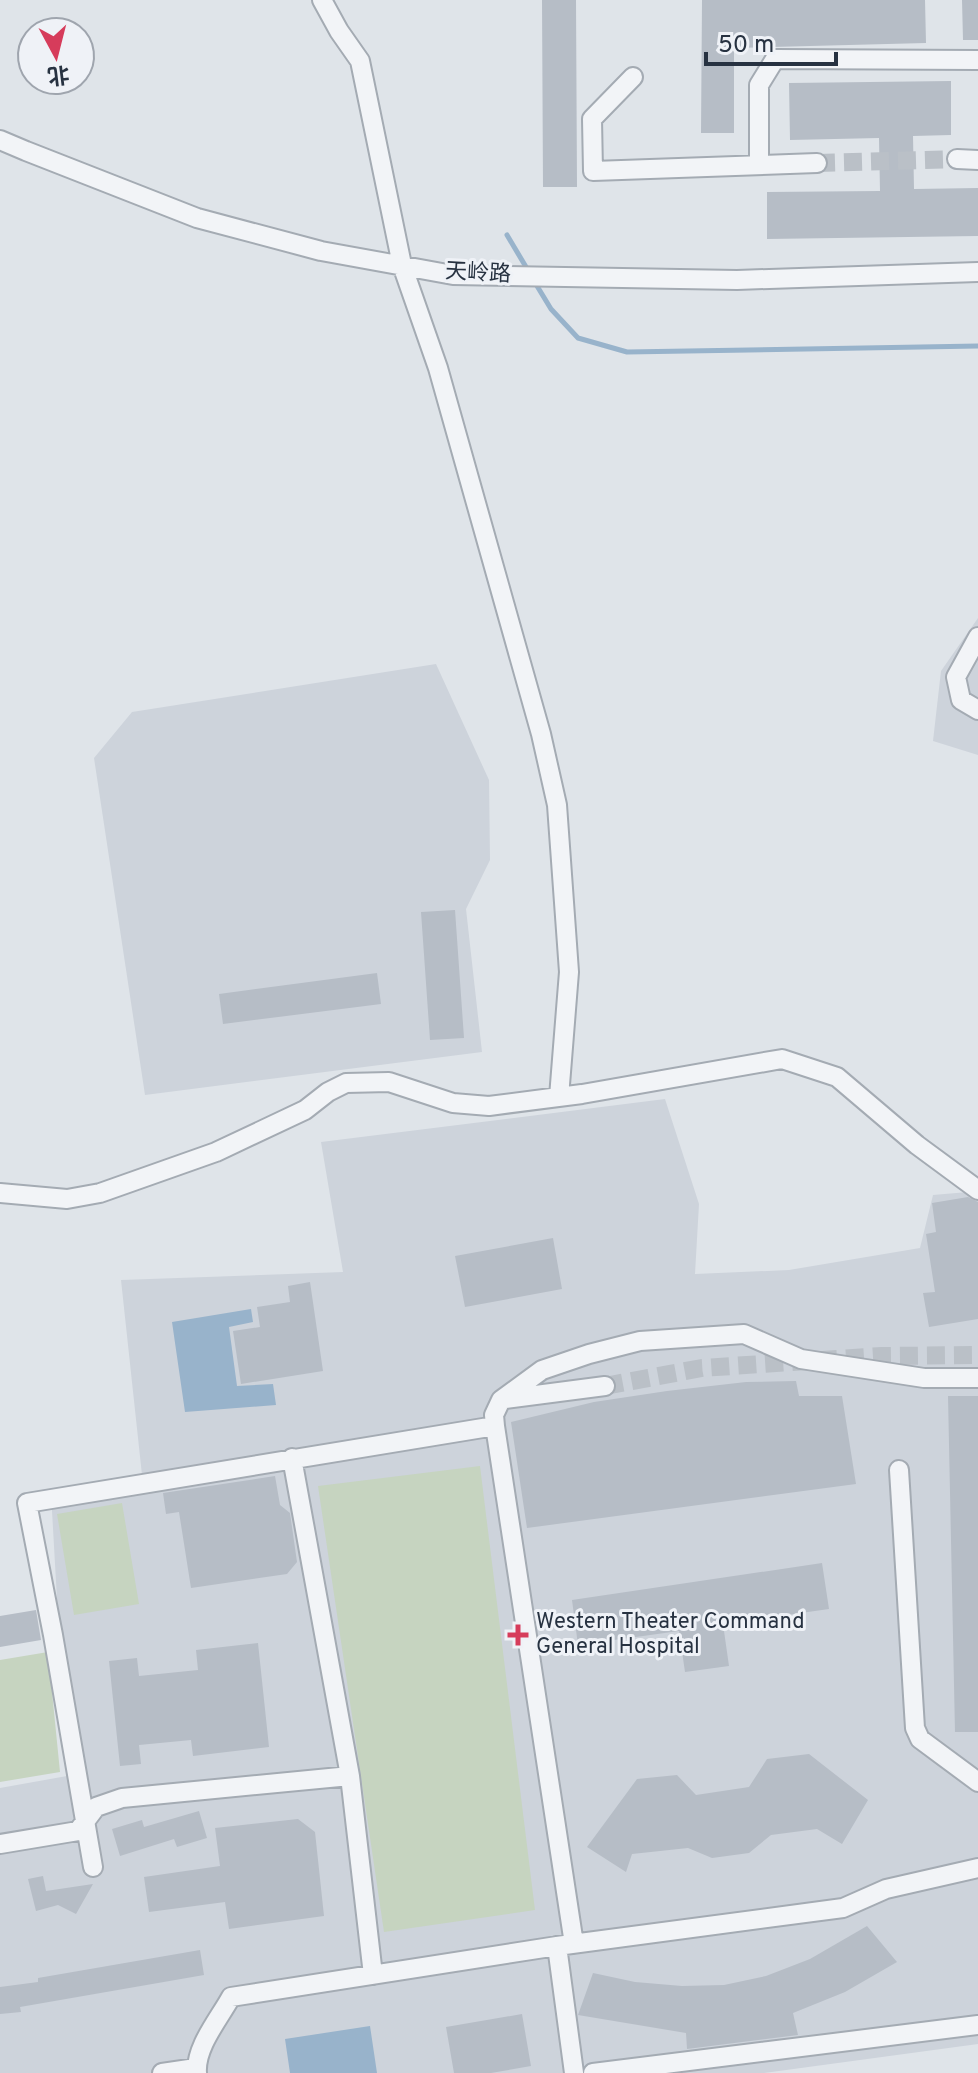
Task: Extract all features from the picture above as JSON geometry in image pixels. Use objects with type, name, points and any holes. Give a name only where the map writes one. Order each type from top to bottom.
[{"type":"street","points":[[322,0],[360,61],[402,265],[438,368],[541,734],[557,805],[569,972],[559,1097]]},
{"type":"street","points":[[759,164],[759,85],[775,59],[978,60]]},
{"type":"street","points":[[633,77],[592,119],[593,171],[817,163]]},
{"type":"street","name":"天岭路","points":[[0,140],[197,218],[321,251],[453,275],[737,280],[978,272]]},
{"type":"street","points":[[957,159],[978,160]]},
{"type":"street","points":[[978,637],[956,677],[961,700],[978,710]]},
{"type":"street","points":[[0,1193],[67,1199],[100,1193],[216,1152],[305,1110],[346,1083],[389,1082],[453,1103],[489,1106],[782,1059],[837,1077],[917,1145],[978,1190]]},
{"type":"street","points":[[574,2073],[565,1945],[495,1426],[494,1415],[501,1400],[542,1370],[589,1354],[640,1341],[744,1334],[801,1359],[924,1378],[978,1378]]},
{"type":"street","points":[[501,1400],[605,1386]]},
{"type":"street","points":[[93,1867],[27,1503],[495,1426]]},
{"type":"street","points":[[292,1458],[350,1776],[373,1975]]},
{"type":"street","points":[[899,1470],[915,1728],[920,1739],[978,1782]]},
{"type":"street","points":[[0,1844],[78,1831],[96,1807],[122,1798],[350,1776]]},
{"type":"street","points":[[162,2073],[196,2071],[202,2047],[231,1997],[565,1945],[843,1908],[886,1889],[978,1868]]},
{"type":"street","points":[[593,2073],[978,2025]]},
{"type":"shaded area","points":[[978,618],[978,755],[933,741],[941,671]]},
{"type":"shaded area","points":[[436,664],[489,780],[490,860],[466,909],[482,1052],[145,1095],[94,758],[132,712]]},
{"type":"shaded area","name":"Western Theater Command General Hospital","points":[[665,1099],[699,1204],[695,1274],[789,1270],[920,1248],[933,1195],[968,1192],[978,1197],[978,2044],[764,2073],[0,2073],[0,1788],[67,1776],[51,1493],[142,1475],[121,1280],[343,1272],[321,1142]]},
{"type":"green space","points":[[480,1466],[535,1910],[384,1932],[318,1486]]},
{"type":"green space","points":[[122,1503],[139,1604],[74,1615],[57,1514]]},
{"type":"green space","points":[[48,1652],[60,1772],[0,1782],[0,1660]]},
{"type":"water","points":[[251,1309],[253,1322],[229,1327],[237,1386],[273,1384],[276,1405],[185,1412],[172,1322]]},
{"type":"water","points":[[370,2026],[377,2073],[290,2073],[285,2039]]},
{"type":"building","points":[[542,0],[576,0],[577,187],[543,187]]},
{"type":"building","points":[[702,0],[925,0],[926,43],[734,48],[734,133],[701,133]]},
{"type":"building","points":[[962,0],[978,0],[978,40],[963,40]]},
{"type":"building","points":[[951,81],[951,135],[913,136],[914,189],[978,188],[978,236],[767,239],[767,192],[880,191],[879,138],[790,140],[789,83]]},
{"type":"building","points":[[455,910],[464,1038],[430,1040],[421,912]]},
{"type":"building","points":[[377,973],[381,1004],[223,1024],[219,994]]},
{"type":"building","points":[[968,1197],[978,1202],[978,1319],[929,1327],[923,1293],[935,1292],[926,1234],[936,1232],[932,1203]]},
{"type":"building","points":[[553,1238],[562,1289],[465,1307],[455,1256]]},
{"type":"building","points":[[310,1282],[323,1371],[241,1384],[233,1331],[260,1327],[257,1307],[290,1302],[288,1286]]},
{"type":"building","points":[[796,1381],[799,1396],[842,1396],[856,1484],[527,1528],[511,1422],[594,1402],[667,1391],[746,1382]]},
{"type":"building","points":[[948,1396],[978,1396],[978,1732],[955,1732]]},
{"type":"building","points":[[275,1476],[280,1505],[290,1513],[297,1562],[287,1574],[191,1588],[179,1512],[166,1514],[163,1493]]},
{"type":"building","points":[[822,1563],[829,1609],[723,1624],[729,1666],[685,1672],[679,1631],[578,1645],[572,1600]]},
{"type":"building","points":[[36,1610],[41,1640],[0,1647],[0,1616]]},
{"type":"building","points":[[258,1643],[269,1747],[193,1756],[191,1740],[139,1745],[141,1764],[120,1766],[109,1661],[137,1658],[139,1676],[198,1670],[196,1650]]},
{"type":"building","points":[[809,1754],[868,1800],[842,1844],[817,1829],[771,1835],[749,1853],[712,1858],[688,1848],[632,1854],[626,1872],[587,1847],[637,1779],[677,1775],[696,1795],[749,1787],[767,1759]]},
{"type":"building","points":[[199,1811],[207,1838],[177,1847],[174,1839],[120,1856],[112,1829],[142,1820],[144,1827]]},
{"type":"building","points":[[298,1819],[315,1832],[324,1916],[229,1929],[225,1902],[149,1912],[144,1877],[220,1866],[215,1828]]},
{"type":"building","points":[[43,1876],[46,1891],[93,1884],[76,1914],[58,1905],[36,1911],[28,1879]]},
{"type":"building","points":[[867,1926],[897,1962],[845,1992],[793,2013],[798,2035],[687,2049],[686,2033],[578,2015],[593,1973],[635,1982],[682,1986],[724,1985],[766,1976],[810,1959]]},
{"type":"building","points":[[200,1950],[204,1975],[20,2007],[21,2012],[0,2014],[0,1987]]},
{"type":"building","points":[[522,2014],[531,2066],[491,2073],[454,2073],[446,2027]]},
{"type":"waterway","points":[[507,235],[529,272]]},
{"type":"waterway","points":[[534,281],[551,309],[578,338],[627,352],[978,346]]},
{"type":"tunnel","points":[[817,163],[957,159]]},
{"type":"tunnel","points":[[605,1386],[702,1368],[882,1356],[978,1355]]},
{"type":"place","name":"Western Theater Command General Hospital","points":[[518,1635]]}]
